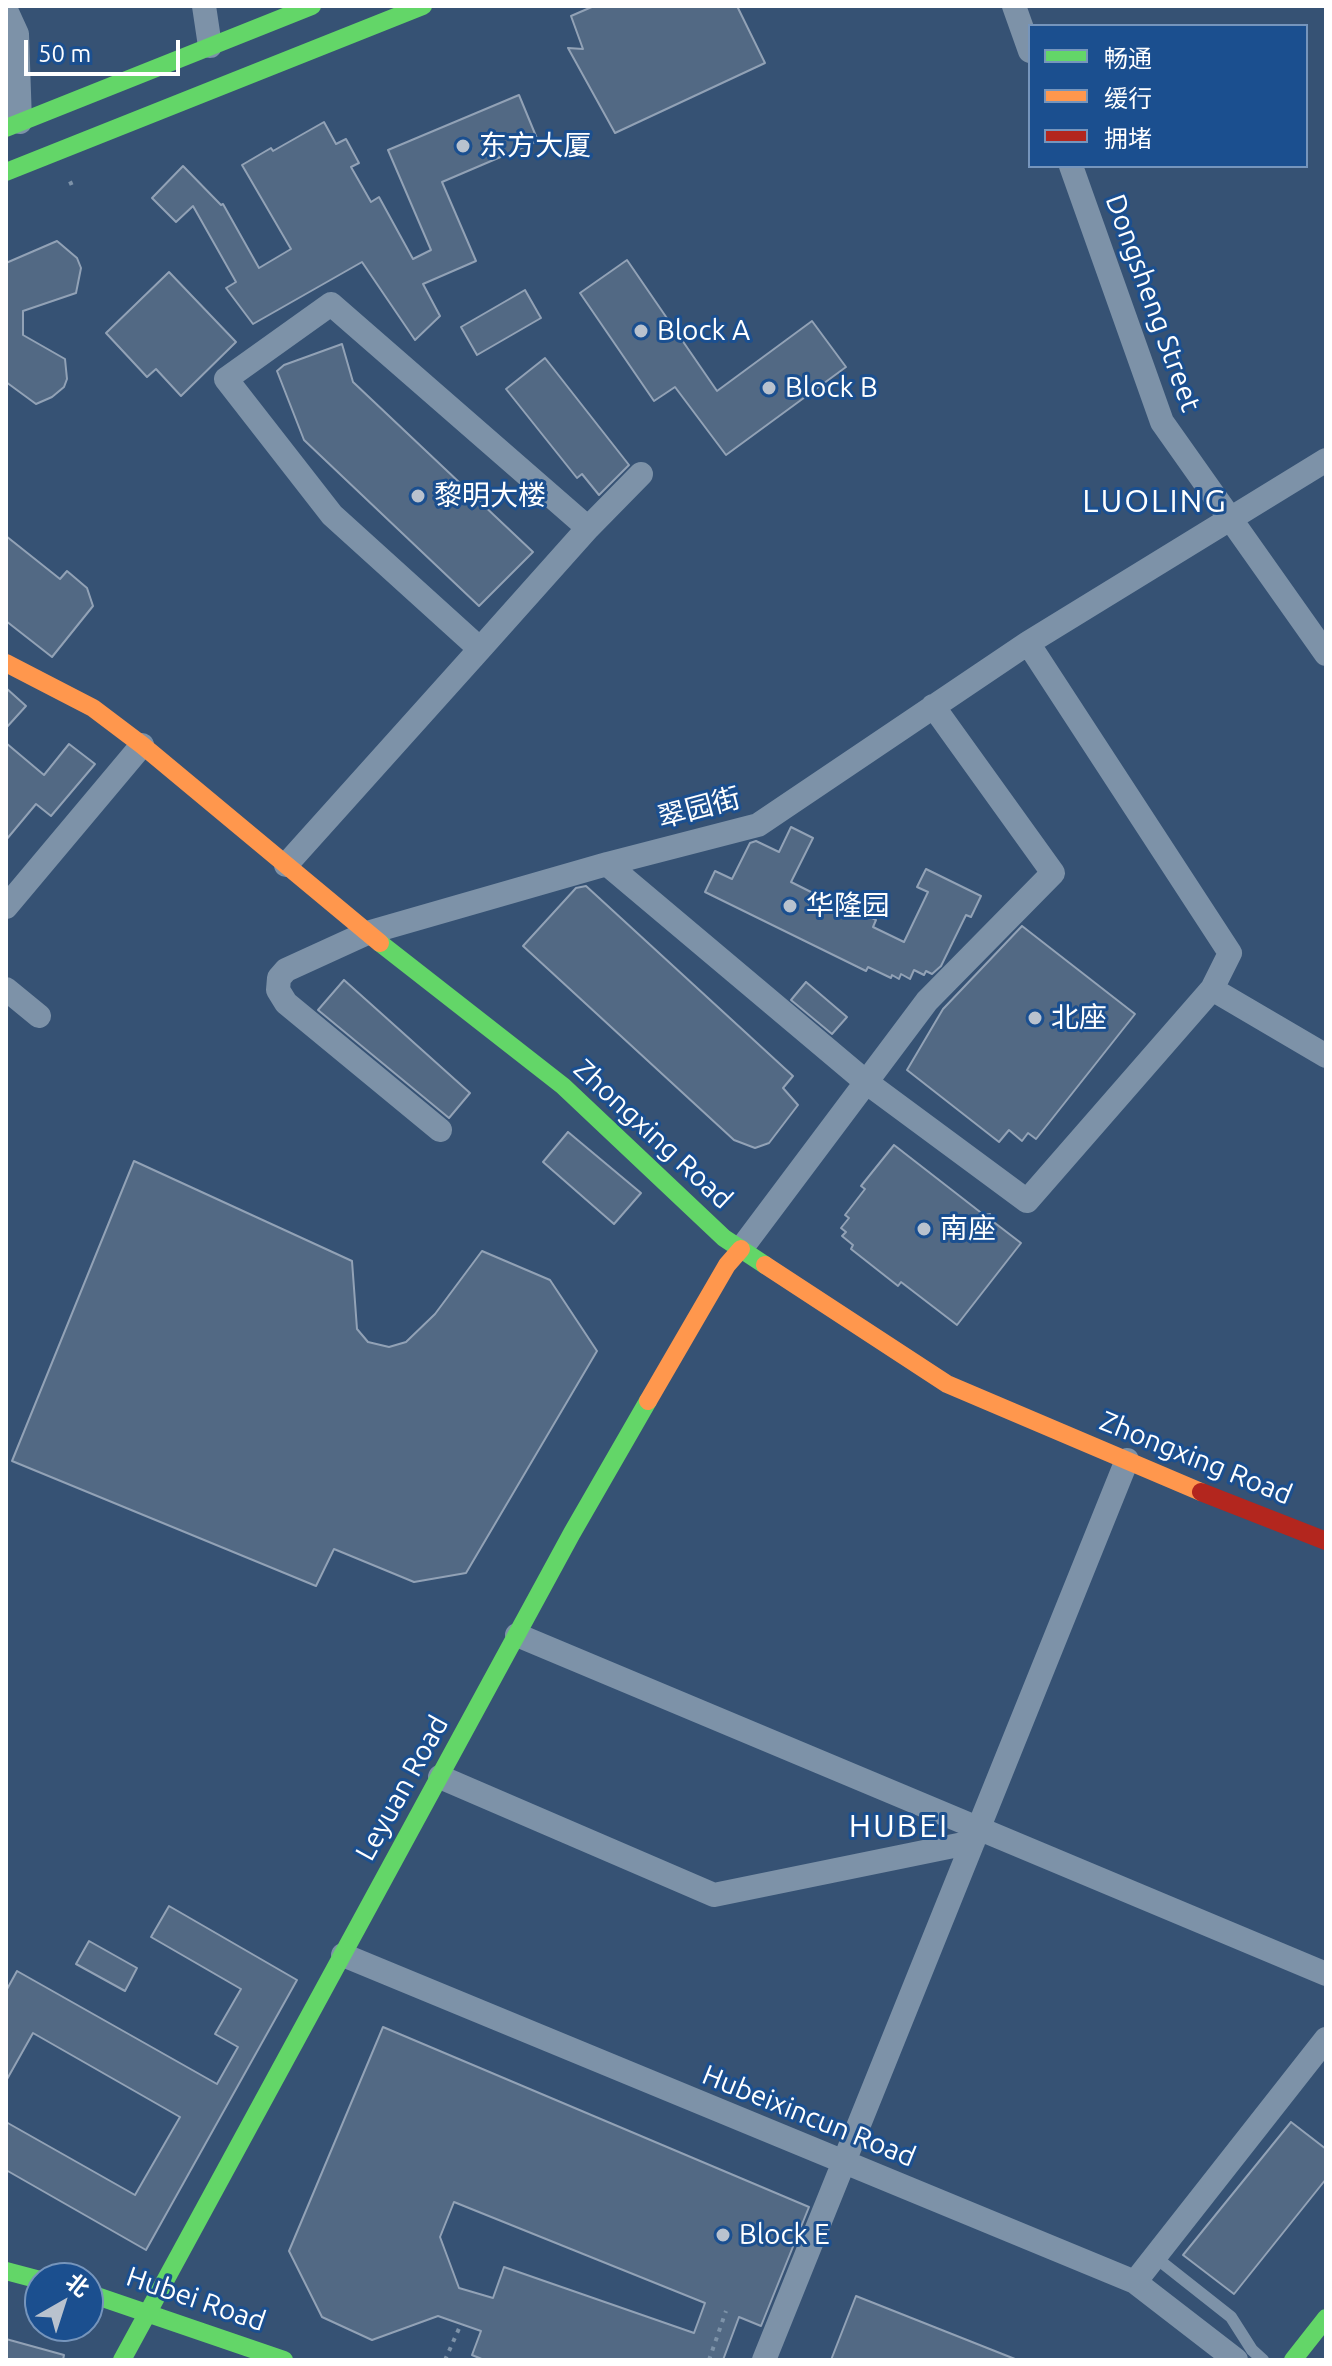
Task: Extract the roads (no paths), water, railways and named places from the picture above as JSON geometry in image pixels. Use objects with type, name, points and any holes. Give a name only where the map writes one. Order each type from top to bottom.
[{"type":"main road","points":[[13,125],[312,6]]},
{"type":"main road","points":[[6,172],[423,6]]},
{"type":"main road","name":"Zhongxing Road","points":[[6,663],[93,708],[142,745],[367,933],[563,1086],[724,1238],[947,1384],[1232,1505],[1326,1541]]},
{"type":"main road","name":"Leyuan Road","points":[[122,2360],[572,1533],[719,1278],[741,1249]]},
{"type":"main road","name":"Hubei Road","points":[[104,2298],[284,2360]]},
{"type":"main road","points":[[1293,2360],[1326,2318]]},
{"type":"street","points":[[204,6],[218,43]]},
{"type":"street","points":[[218,43],[219,6]]},
{"type":"street","points":[[1014,6],[1028,45]]},
{"type":"street","points":[[6,10],[17,34],[13,125]]},
{"type":"street","name":"Dongsheng Street","points":[[1072,168],[1162,422],[1326,654]]},
{"type":"street","points":[[480,649],[332,515],[226,379],[331,304],[588,528]]},
{"type":"street","name":"翠园街","points":[[440,1130],[286,1003],[278,990],[279,978],[286,970],[367,933],[607,864],[758,825],[1028,643],[1326,460]]},
{"type":"street","points":[[286,865],[588,528],[641,474]]},
{"type":"street","points":[[607,864],[866,1082],[1027,1201],[1212,989],[1230,953],[1028,643]]},
{"type":"street","points":[[741,1249],[927,1001],[1053,873],[933,706]]},
{"type":"street","points":[[6,907],[142,745]]},
{"type":"street","points":[[6,989],[39,1016]]},
{"type":"street","points":[[1212,989],[1326,1056]]},
{"type":"street","points":[[764,2360],[1127,1460]]},
{"type":"street","points":[[517,1635],[976,1836],[1326,1974]]},
{"type":"street","points":[[440,1777],[714,1895],[976,1836]]},
{"type":"street","name":"Hubeixincun Road","points":[[343,1955],[1135,2282],[1236,2360]]},
{"type":"street","points":[[1135,2282],[1326,2039]]},
{"type":"lane","points":[[1155,2257],[1231,2317],[1252,2350],[1263,2360]]},
{"type":"place","name":"东方大厦","points":[[463,146]]},
{"type":"place","name":"Block A","points":[[641,331]]},
{"type":"place","name":"Block B","points":[[769,388]]},
{"type":"place","name":"黎明大楼","points":[[418,496]]},
{"type":"place","name":"华隆园","points":[[790,906]]},
{"type":"place","name":"北座","points":[[1035,1018]]},
{"type":"place","name":"南座","points":[[924,1229]]},
{"type":"place","name":"Block E","points":[[723,2235]]},
{"type":"district","name":"LUOLING","points":[[1155,501]]},
{"type":"district","name":"HUBEI","points":[[899,1826]]}]
